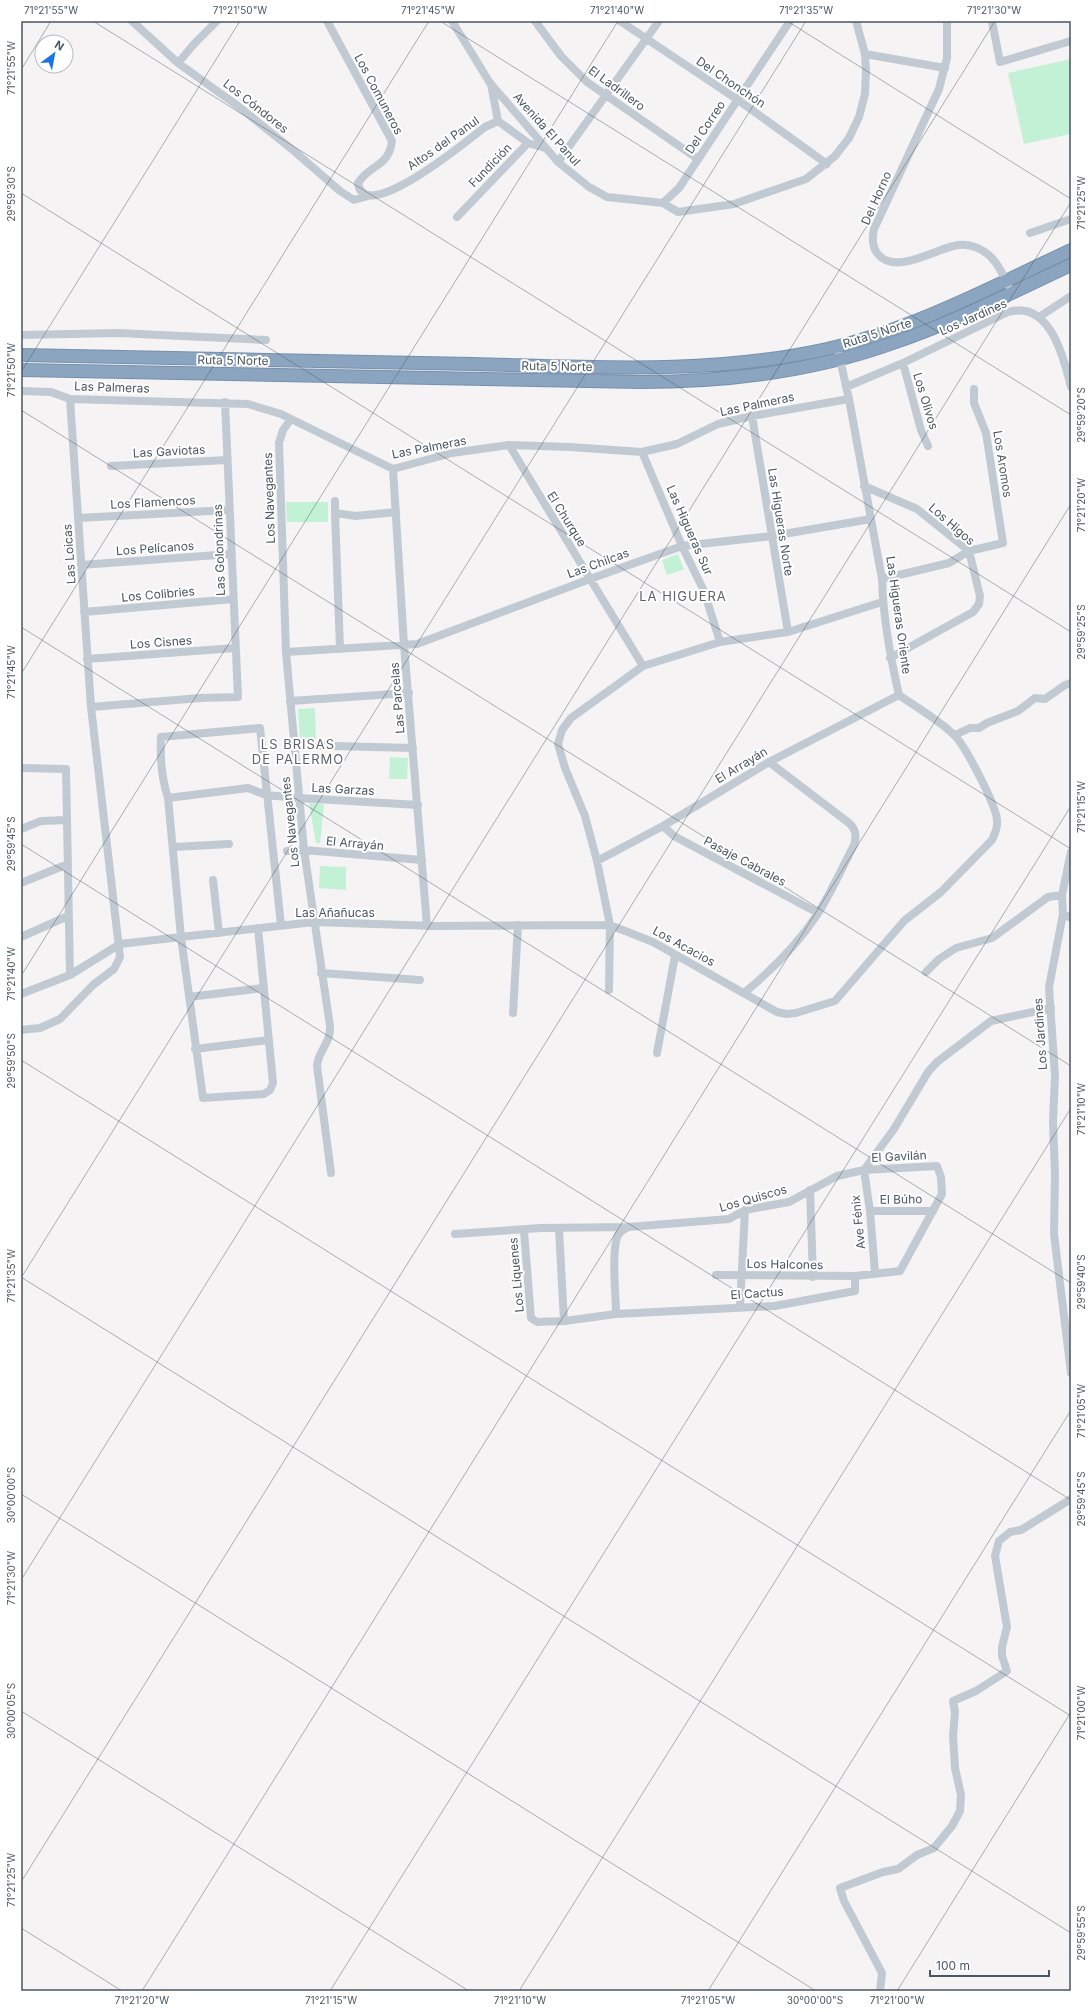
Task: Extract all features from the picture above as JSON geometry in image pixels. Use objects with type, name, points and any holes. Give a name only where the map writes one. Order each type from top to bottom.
[{"type":"highway","name":"Ruta 5 Norte","points":[[21,355],[660,368],[744,363],[791,356],[836,346],[914,322],[1071,250]]},
{"type":"highway","name":"Ruta 5 Norte","points":[[21,370],[658,382],[750,376],[840,360],[881,348],[926,331],[1071,265]]},
{"type":"street","name":"Los Cóndores","points":[[132,21],[178,63],[238,106],[349,198],[354,200],[368,196]]},
{"type":"street","points":[[178,63],[194,44],[217,21]]},
{"type":"street","name":"Los Comuneros","points":[[327,21],[392,141],[391,153],[382,162],[363,176],[358,183],[358,189],[368,196]]},
{"type":"street","name":"Avenida El Panul","points":[[452,21],[490,83],[558,162],[589,187],[608,197],[663,203],[678,212],[734,204],[806,179],[827,164],[846,142],[859,117],[866,83],[865,54],[856,21]]},
{"type":"street","name":"El Ladrillero","points":[[535,21],[568,65],[587,82],[605,96],[698,159]]},
{"type":"street","name":"Del Chonchón","points":[[620,21],[738,100],[827,164]]},
{"type":"street","points":[[558,162],[659,21]]},
{"type":"street","name":"Del Correo","points":[[663,203],[676,192],[790,21]]},
{"type":"street","name":"Del Horno","points":[[947,21],[948,47],[945,68],[934,99],[874,230],[873,244],[880,256],[888,261],[898,263],[919,258],[954,246],[972,246],[983,251],[994,259],[1012,293]]},
{"type":"street","points":[[986,21],[998,49]]},
{"type":"street","points":[[992,21],[1000,62],[1071,41]]},
{"type":"street","points":[[865,54],[945,68]]},
{"type":"street","name":"Altos del Panul","points":[[490,83],[498,121],[528,143]]},
{"type":"street","name":"Altos del Panul","points":[[368,196],[374,196],[404,186],[485,127],[498,121]]},
{"type":"street","name":"Fundición","points":[[457,217],[528,143],[545,148]]},
{"type":"street","points":[[1030,233],[1071,219]]},
{"type":"street","points":[[1071,296],[1038,317],[1055,339],[1071,387]]},
{"type":"street","name":"Los Jardines","points":[[846,387],[903,363],[1008,312],[1022,310],[1038,317]]},
{"type":"street","points":[[21,335],[118,333],[266,340]]},
{"type":"street","name":"Las Higueras Oriente","points":[[836,346],[849,399],[882,579],[882,602],[890,658],[899,694]]},
{"type":"street","name":"Los Olivos","points":[[903,363],[921,430],[928,446]]},
{"type":"street","name":"Los Aromos","points":[[969,551],[1003,543],[986,433],[974,403],[974,389]]},
{"type":"street","name":"Las Palmeras","points":[[21,391],[51,392],[70,399],[225,402],[259,406],[291,419],[393,469],[452,453],[508,445],[570,447],[642,452],[677,444],[718,424],[752,416],[849,399]]},
{"type":"street","name":"Las Loicas","points":[[21,1030],[47,1026],[67,1014],[88,989],[117,965],[120,957],[120,944],[90,707],[70,399]]},
{"type":"street","name":"Las Golondrinas","points":[[90,707],[200,698],[238,697],[225,402]]},
{"type":"street","name":"Las Higueras Norte","points":[[752,416],[788,632]]},
{"type":"street","name":"Los Navegantes","points":[[291,419],[283,430],[279,443],[286,652],[304,850],[330,1031],[328,1041],[319,1056],[317,1066],[331,1173]]},
{"type":"street","name":"El Churque","points":[[508,445],[643,666]]},
{"type":"street","name":"Las Higueras Sur","points":[[642,452],[682,546],[704,591],[720,642]]},
{"type":"street","name":"Las Gaviotas","points":[[111,466],[227,460]]},
{"type":"street","name":"Las Parcelas","points":[[393,469],[404,645],[427,926]]},
{"type":"street","name":"Los Higos","points":[[864,486],[917,509],[969,551],[980,596],[979,604],[975,610],[890,658]]},
{"type":"street","points":[[335,501],[340,649]]},
{"type":"street","name":"Los Flamencos","points":[[78,518],[229,510]]},
{"type":"street","points":[[336,513],[356,516],[396,512]]},
{"type":"street","name":"Las Chilcas","points":[[286,652],[417,644],[590,578],[682,546],[772,536],[871,519]]},
{"type":"street","points":[[882,579],[949,563],[969,551]]},
{"type":"street","name":"Los Pelícanos","points":[[81,566],[231,554]]},
{"type":"street","name":"Los Colibries","points":[[84,612],[233,599]]},
{"type":"street","points":[[608,990],[610,925],[597,861],[585,816],[565,768],[558,744],[564,725],[571,718],[643,666],[720,642],[788,632],[882,602]]},
{"type":"street","name":"Los Cisnes","points":[[87,659],[236,648]]},
{"type":"street","points":[[955,735],[970,728],[979,728],[1018,710],[1034,698],[1045,699],[1065,685],[1071,683]]},
{"type":"street","points":[[290,701],[408,693]]},
{"type":"street","points":[[769,762],[849,823],[856,833],[854,845],[818,913],[786,954],[744,993],[777,1012],[786,1014],[796,1013],[835,1001],[904,921],[940,892],[992,840],[997,825],[995,809],[981,778],[955,735],[899,694]]},
{"type":"street","name":"El Arrayán","points":[[597,861],[663,826],[769,762],[899,694]]},
{"type":"street","points":[[258,928],[273,1083],[270,1090],[260,1094],[203,1098],[195,1049],[181,937],[174,846],[168,798],[163,783],[160,760],[161,737],[260,728],[266,770],[266,795],[281,925]]},
{"type":"street","points":[[294,745],[413,748]]},
{"type":"street","points":[[21,768],[66,769],[70,975]]},
{"type":"street","name":"Las Garzas","points":[[168,798],[248,788],[266,795],[418,805]]},
{"type":"street","points":[[21,829],[41,822],[67,820]]},
{"type":"street","name":"Pasaje Cabrales","points":[[663,826],[674,836],[818,913]]},
{"type":"street","points":[[174,846],[229,844]]},
{"type":"street","name":"El Arrayán","points":[[287,851],[304,850],[422,860]]},
{"type":"street","name":"Los Jardines","points":[[1071,852],[1062,895],[1063,914],[1049,987],[1055,1076],[1053,1122],[1056,1217],[1054,1234],[1071,1374]]},
{"type":"street","points":[[21,883],[68,864]]},
{"type":"street","points":[[213,880],[219,933]]},
{"type":"street","points":[[926,972],[939,959],[956,948],[992,938],[1048,896],[1062,895]]},
{"type":"street","points":[[1063,914],[1071,918]]},
{"type":"street","points":[[21,937],[68,916]]},
{"type":"street","name":"Las Añañucas","points":[[21,994],[70,975],[120,944],[281,925],[314,922],[427,926],[610,925]]},
{"type":"street","points":[[513,1013],[518,925]]},
{"type":"street","name":"Los Acacios","points":[[610,925],[641,936],[744,993]]},
{"type":"street","points":[[657,1053],[676,956]]},
{"type":"street","points":[[321,973],[420,980]]},
{"type":"street","points":[[189,997],[263,988]]},
{"type":"street","points":[[864,1170],[894,1129],[928,1072],[937,1062],[991,1021],[1051,1008]]},
{"type":"street","points":[[195,1049],[269,1040]]},
{"type":"street","name":"El Gavilán","points":[[864,1170],[937,1166],[941,1177],[942,1194],[933,1211]]},
{"type":"street","name":"Los Quiscos","points":[[455,1234],[628,1227],[729,1220],[745,1210],[789,1202],[837,1176],[864,1170]]},
{"type":"street","name":"Ave Fénix","points":[[864,1170],[870,1211],[875,1273]]},
{"type":"street","points":[[810,1190],[813,1277]]},
{"type":"street","points":[[740,1307],[745,1210]]},
{"type":"street","name":"El Búho","points":[[870,1211],[933,1211]]},
{"type":"street","points":[[855,1276],[900,1271],[933,1211]]},
{"type":"street","points":[[616,1314],[615,1252],[617,1237],[620,1231],[628,1227]]},
{"type":"street","points":[[559,1229],[564,1321]]},
{"type":"street","name":"Los Líquenes","points":[[524,1231],[531,1318]]},
{"type":"street","name":"Los Halcones","points":[[716,1275],[813,1277],[855,1276]]},
{"type":"street","name":"El Cactus","points":[[531,1318],[537,1322],[564,1321],[616,1314],[775,1306],[855,1291],[855,1276]]},
{"type":"street","points":[[880,1991],[882,1973],[847,1908],[841,1895],[840,1888],[883,1872],[898,1869],[917,1855],[934,1848],[952,1826],[960,1812],[961,1795],[955,1768],[953,1736],[955,1712],[953,1701],[976,1691],[1007,1671],[1002,1656],[1002,1647],[1007,1627],[995,1556],[999,1541],[1010,1532],[1021,1530],[1071,1500]]},
{"type":"green space","points":[[1071,59],[1071,134],[1024,144],[1008,73]]},
{"type":"green space","points":[[286,502],[328,502],[328,522],[287,522]]},
{"type":"green space","points":[[678,554],[684,569],[667,575],[662,560]]},
{"type":"green space","points":[[315,708],[316,740],[300,740],[298,709]]},
{"type":"green space","points":[[390,757],[408,758],[407,779],[389,779]]},
{"type":"green space","points":[[309,803],[324,804],[320,843],[316,843]]},
{"type":"green space","points":[[320,866],[346,867],[346,890],[319,888]]},
{"type":"district","name":"LA HIGUERA","points":[[683,596]]},
{"type":"district","name":"LS BRISAS DE PALERMO","points":[[298,752]]}]
